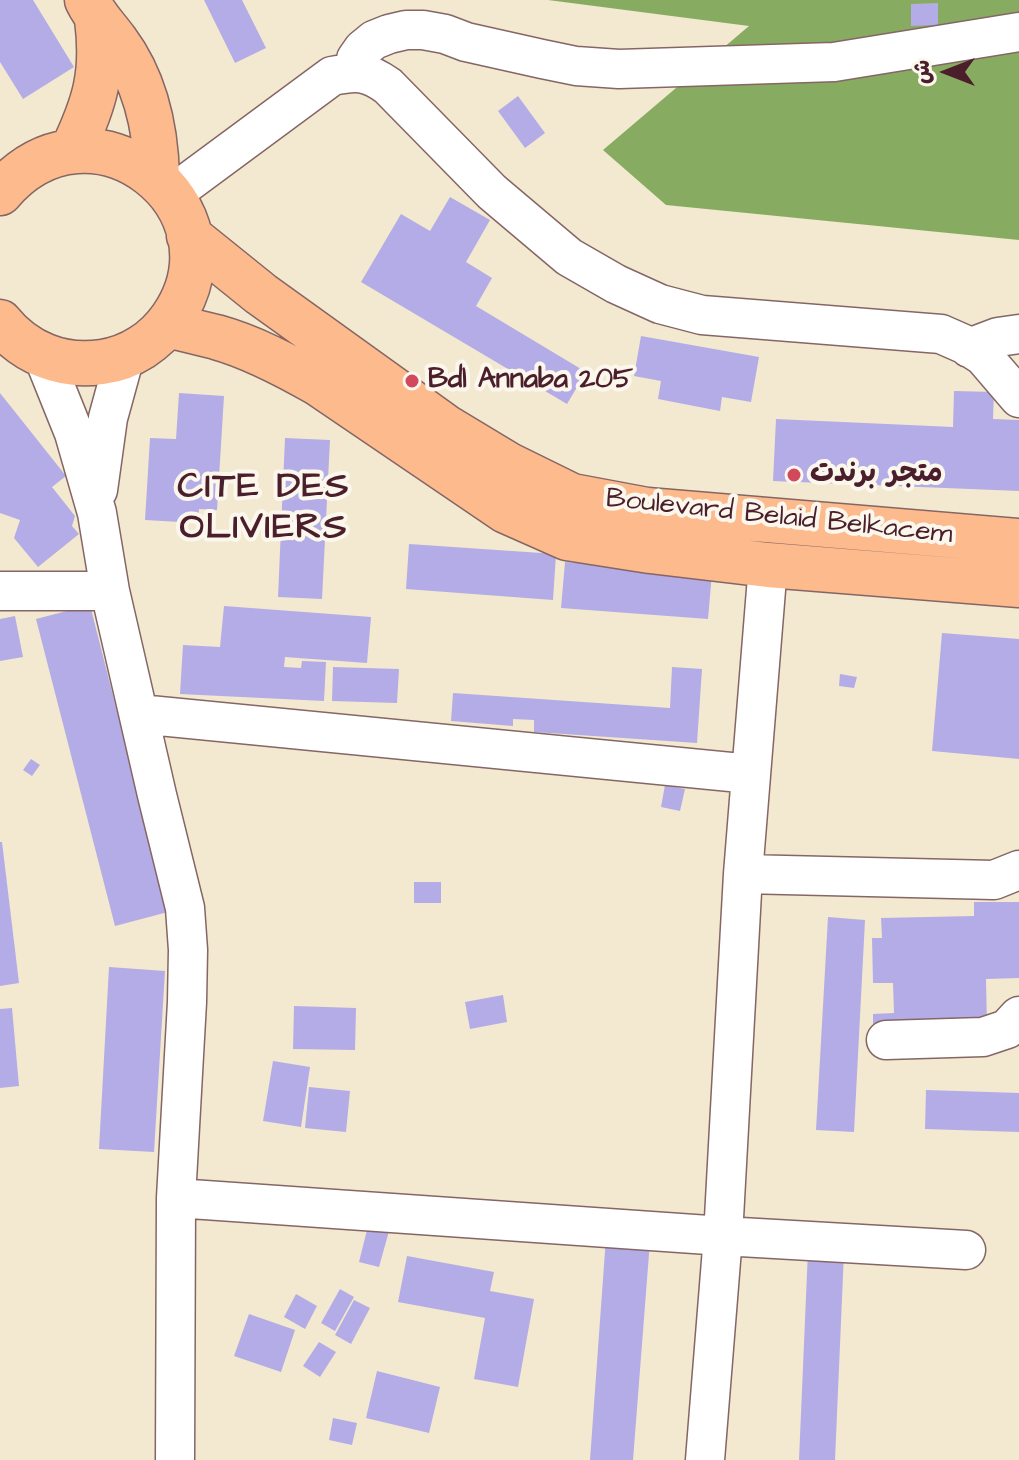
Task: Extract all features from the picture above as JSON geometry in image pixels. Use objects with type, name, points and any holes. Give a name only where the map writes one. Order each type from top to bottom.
[{"type":"main road","points":[[72,151],[94,100],[99,73],[100,46],[92,10]]},
{"type":"main road","points":[[92,10],[132,67],[144,94],[164,187]]},
{"type":"main road","points":[[0,322],[25,346],[43,356],[76,364],[125,356],[154,338],[178,310],[190,274],[191,255],[182,215],[164,187],[138,165],[117,156],[95,151],[72,151],[51,156],[30,165],[4,183]]},
{"type":"main road","name":"Boulevard Belaid Belkacem","points":[[189,236],[261,294],[446,427],[509,465],[572,496],[647,510],[1019,541]]},
{"type":"main road","name":"Boulevard Belaid Belkacem","points":[[167,325],[218,337],[299,373],[506,511],[567,538],[768,565],[1019,585]]},
{"type":"street","points":[[354,71],[356,59],[374,40],[406,30],[445,34],[466,42],[576,66],[619,69],[834,62],[1019,32]]},
{"type":"street","points":[[164,187],[332,76],[354,71],[374,76],[388,86],[492,192],[569,257],[616,284],[660,304],[702,315],[941,334],[983,356],[1019,398]]},
{"type":"street","points":[[969,348],[998,337],[1019,334]]},
{"type":"street","points":[[43,356],[74,433],[97,513],[110,591],[185,908],[188,950],[176,1198],[175,1460]]},
{"type":"street","points":[[97,513],[98,481],[108,418],[125,356]]},
{"type":"street","points":[[705,1460],[723,1236],[743,874],[768,565]]},
{"type":"street","points":[[0,591],[110,591]]},
{"type":"street","points":[[139,714],[751,774]]},
{"type":"street","points":[[743,874],[994,880],[1019,870]]},
{"type":"street","points":[[886,1040],[983,1037],[1007,1029],[1019,1016]]},
{"type":"street","points":[[176,1198],[966,1250]]},
{"type":"green space","points":[[548,0],[1019,0],[1019,240],[666,205],[603,150],[749,26]]},
{"type":"building","points":[[0,0],[33,0],[74,67],[23,99],[0,62]]},
{"type":"building","points":[[204,0],[242,0],[266,48],[235,63]]},
{"type":"building","points":[[938,3],[938,25],[911,26],[911,4]]},
{"type":"building","points":[[518,96],[545,133],[525,148],[498,111]]},
{"type":"building","points":[[450,197],[490,220],[466,262],[492,278],[476,306],[586,372],[567,404],[361,282],[401,214],[430,231]]},
{"type":"building","points":[[641,336],[759,357],[751,402],[722,397],[720,411],[658,399],[661,381],[634,376]]},
{"type":"building","points":[[954,391],[994,392],[993,419],[1019,420],[1019,491],[773,481],[776,419],[953,427]]},
{"type":"building","points":[[0,393],[66,476],[52,487],[75,516],[72,526],[79,534],[38,567],[14,538],[20,520],[0,513]]},
{"type":"building","points":[[179,393],[224,396],[217,510],[199,509],[198,523],[145,520],[150,438],[176,439]]},
{"type":"building","points":[[285,438],[330,440],[322,599],[278,597]]},
{"type":"building","points":[[409,544],[556,554],[553,600],[406,589]]},
{"type":"building","points":[[565,562],[712,573],[708,619],[561,608]]},
{"type":"building","points":[[90,605],[168,912],[115,926],[36,619]]},
{"type":"building","points":[[224,606],[371,617],[367,663],[285,657],[284,667],[301,668],[302,661],[326,662],[324,701],[180,694],[183,645],[220,647]]},
{"type":"building","points":[[15,616],[23,657],[0,661],[0,619]]},
{"type":"building","points":[[942,633],[1019,639],[1019,759],[932,751]]},
{"type":"building","points":[[333,667],[399,669],[397,703],[332,701]]},
{"type":"building","points":[[672,667],[702,669],[697,743],[534,732],[534,720],[513,719],[513,726],[451,721],[453,693],[670,708]]},
{"type":"building","points":[[840,674],[857,677],[854,688],[839,686]]},
{"type":"building","points":[[31,759],[40,765],[32,776],[23,770]]},
{"type":"building","points":[[665,785],[685,789],[680,811],[661,807]]},
{"type":"building","points":[[0,842],[19,983],[0,986]]},
{"type":"building","points":[[414,882],[441,882],[441,903],[414,903]]},
{"type":"building","points":[[974,902],[1019,902],[1019,978],[986,979],[987,1027],[873,1029],[873,1014],[894,1013],[893,983],[873,983],[872,938],[882,938],[881,918],[974,916]]},
{"type":"building","points":[[828,917],[865,920],[854,1132],[816,1130]]},
{"type":"building","points":[[109,967],[165,971],[154,1152],[99,1149]]},
{"type":"building","points":[[503,995],[507,1022],[470,1029],[465,1002]]},
{"type":"building","points":[[294,1006],[356,1008],[355,1050],[293,1049]]},
{"type":"building","points":[[12,1008],[19,1086],[0,1088],[0,1009]]},
{"type":"building","points":[[273,1061],[310,1067],[301,1127],[263,1121]]},
{"type":"building","points":[[309,1087],[350,1091],[346,1132],[305,1128]]},
{"type":"building","points":[[926,1090],[1019,1093],[1019,1132],[925,1129]]},
{"type":"building","points":[[368,1226],[389,1231],[379,1267],[359,1262]]},
{"type":"building","points":[[606,1237],[650,1241],[633,1460],[590,1460]]},
{"type":"building","points":[[808,1250],[844,1252],[835,1460],[799,1460]]},
{"type":"building","points":[[407,1256],[494,1272],[490,1291],[534,1299],[518,1387],[474,1379],[485,1318],[398,1302]]},
{"type":"building","points":[[340,1289],[354,1297],[335,1331],[321,1323]]},
{"type":"building","points":[[296,1294],[317,1306],[305,1329],[284,1317]]},
{"type":"building","points":[[354,1300],[370,1308],[351,1344],[335,1335]]},
{"type":"building","points":[[249,1314],[295,1330],[281,1372],[234,1356]]},
{"type":"building","points":[[319,1342],[336,1352],[320,1377],[303,1366]]},
{"type":"building","points":[[377,1371],[440,1387],[429,1433],[366,1418]]},
{"type":"building","points":[[333,1418],[357,1423],[352,1445],[329,1440]]},
{"type":"place","name":"Bdl Annaba 205","points":[[412,381]]},
{"type":"place","name":"متجر برندت","points":[[794,475]]},
{"type":"district","name":"CITE DES OLIVIERS","points":[[264,508]]}]
